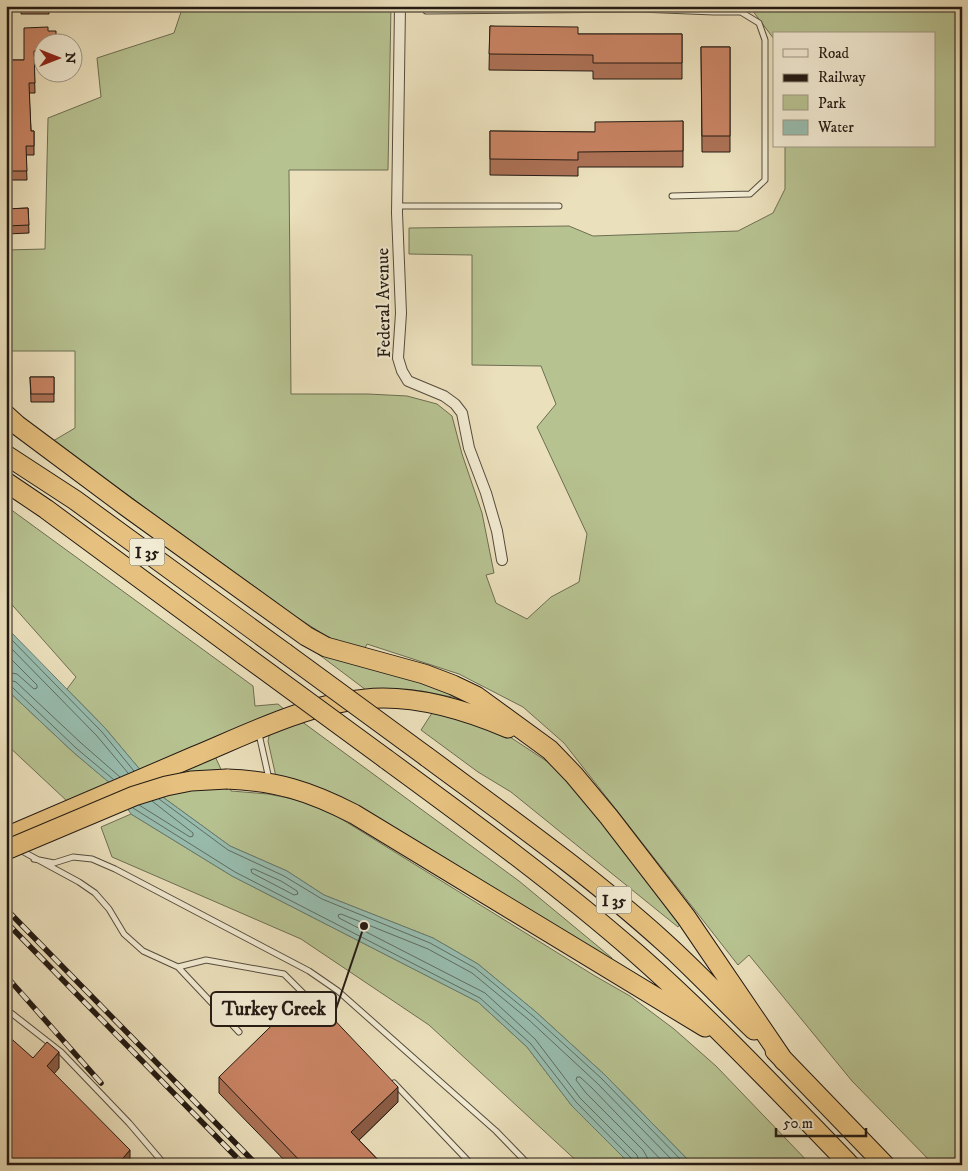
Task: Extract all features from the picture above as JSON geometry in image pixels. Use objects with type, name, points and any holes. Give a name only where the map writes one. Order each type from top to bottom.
[{"type":"highway","points":[[6,416],[127,507],[306,636],[326,647],[453,684],[476,696],[539,741],[574,775],[686,917],[784,1061]]},
{"type":"highway","name":"I 35","points":[[6,455],[75,500],[286,653],[531,834],[645,926],[665,943],[784,1061],[885,1165]]},
{"type":"highway","name":"I 35","points":[[6,482],[46,509],[555,884],[686,998],[850,1165]]},
{"type":"highway","points":[[6,837],[258,730],[307,711],[332,704],[384,698],[444,706],[472,713],[539,741]]},
{"type":"highway","points":[[6,850],[134,796],[166,786],[191,781],[227,779],[270,782],[312,794],[354,814],[732,1043]]},
{"type":"street","name":"Federal Avenue","points":[[400,6],[397,206],[401,313],[398,358],[402,371],[408,381],[444,396],[455,404],[462,413],[469,448],[486,493],[497,531],[502,560]]},
{"type":"lane","points":[[426,11],[479,8],[714,9],[742,12],[759,23],[765,40],[765,180],[750,194],[672,196]]},
{"type":"lane","points":[[397,206],[559,206]]},
{"type":"lane","points":[[258,730],[270,782]]},
{"type":"lane","points":[[6,843],[80,882],[95,893],[110,910],[124,934],[143,951],[178,966],[239,1032]]},
{"type":"lane","points":[[34,859],[54,863],[74,857],[92,859],[309,970],[338,991],[496,1130],[529,1165]]},
{"type":"lane","points":[[178,966],[206,960],[284,974],[312,1002]]},
{"type":"lane","points":[[6,1009],[61,1052],[129,1123],[164,1165]]},
{"type":"lane","points":[[388,1078],[472,1165]]},
{"type":"green space","points":[[183,6],[391,6],[388,170],[289,170],[291,394],[407,396],[437,404],[452,416],[462,454],[482,513],[494,573],[486,575],[496,603],[527,619],[551,597],[579,582],[587,534],[537,427],[556,404],[541,366],[472,365],[472,255],[409,254],[409,228],[569,226],[593,236],[738,231],[773,213],[785,189],[785,148],[936,148],[936,32],[773,32],[773,38],[749,6],[962,6],[962,1165],[934,1165],[852,1081],[749,955],[738,965],[564,743],[523,707],[459,674],[367,644],[365,648],[337,641],[326,636],[295,616],[53,441],[75,428],[75,351],[6,351],[6,250],[45,249],[48,118],[101,97],[97,58],[174,33]]},
{"type":"green space","points":[[6,506],[253,686],[255,706],[278,704],[285,710],[208,741],[231,791],[268,794],[303,801],[335,815],[630,996],[674,1029],[716,1066],[811,1165],[693,1165],[605,1075],[536,1012],[478,964],[433,938],[324,895],[287,871],[230,846],[164,798],[105,728],[67,689],[76,677],[6,598]]},
{"type":"green space","points":[[309,647],[428,682],[467,700],[422,691],[366,690]]},
{"type":"green space","points":[[6,689],[73,752],[111,784],[68,802],[6,744]]},
{"type":"green space","points":[[434,710],[507,735],[554,766],[567,779],[682,922],[678,927],[511,792],[478,772],[421,730]]},
{"type":"green space","points":[[301,721],[519,881],[612,958],[609,963],[276,777],[268,741],[269,736]]},
{"type":"green space","points":[[131,814],[232,876],[478,1002],[527,1047],[572,1106],[631,1165],[581,1165],[429,1025],[301,939],[112,857],[101,827]]},
{"type":"water","points":[[6,627],[105,728],[164,798],[230,846],[287,871],[324,895],[433,938],[478,964],[536,1012],[605,1075],[693,1165],[631,1165],[572,1106],[527,1047],[478,1002],[232,876],[131,814],[111,784],[73,752],[6,689]]},
{"type":"building","points":[[490,26],[578,27],[578,34],[682,34],[682,63],[593,63],[593,55],[489,54]]},
{"type":"building","points":[[48,27],[48,31],[56,32],[32,32],[32,82],[35,83],[29,83],[31,131],[34,131],[34,146],[26,146],[27,171],[10,171],[9,60],[24,60],[24,28]]},
{"type":"building","points":[[701,47],[730,47],[730,136],[702,136]]},
{"type":"building","points":[[683,121],[683,151],[578,152],[578,160],[490,159],[490,131],[595,132],[595,122]]},
{"type":"building","points":[[28,208],[29,225],[7,226],[6,209]]},
{"type":"building","points":[[30,377],[54,377],[54,394],[31,394]]},
{"type":"building","points":[[307,991],[398,1087],[351,1132],[383,1165],[304,1165],[219,1077]]},
{"type":"building","points":[[6,1034],[33,1058],[47,1042],[59,1052],[47,1066],[130,1150],[117,1165],[6,1165]]},
{"type":"railway","points":[[6,909],[257,1165]]},
{"type":"railway","points":[[6,922],[244,1165]]},
{"type":"railway","points":[[6,976],[101,1083]]},
{"type":"place","name":"Turkey Creek","points":[[364,926]]}]
